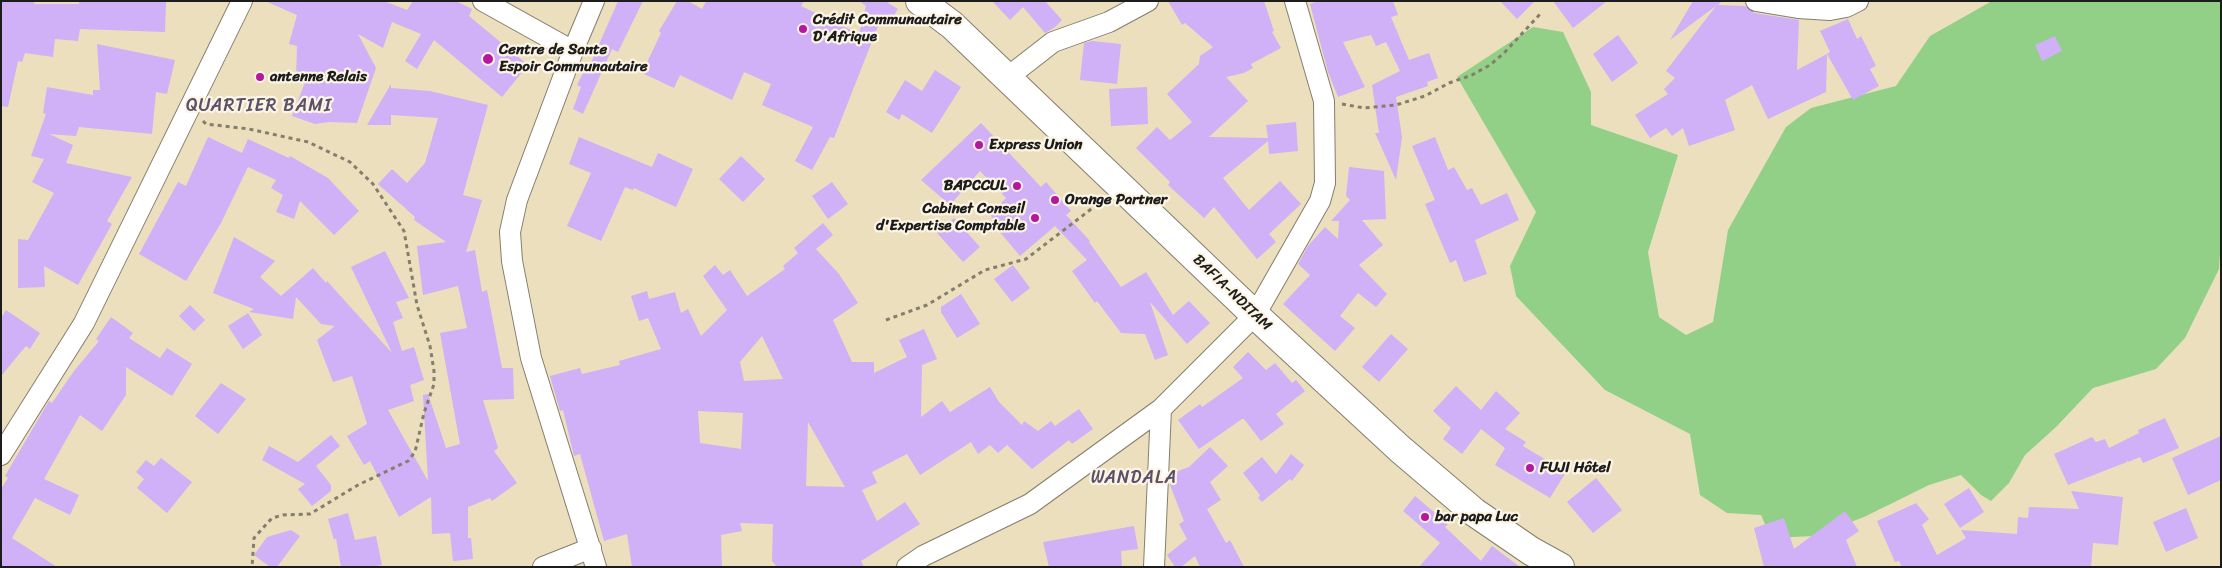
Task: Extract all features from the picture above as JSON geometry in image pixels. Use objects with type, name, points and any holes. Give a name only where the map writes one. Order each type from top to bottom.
[{"type":"main road","name":"BAFIA-NDITAM","points":[[920,1],[952,24],[1254,315],[1400,449],[1474,512],[1531,551],[1560,567]]},
{"type":"street","points":[[1,454],[84,323],[242,1]]},
{"type":"street","points":[[483,1],[573,51]]},
{"type":"street","points":[[543,567],[593,557],[530,358],[512,261],[510,232],[517,200],[573,51],[594,1]]},
{"type":"street","points":[[1008,77],[1053,42],[1109,22],[1148,1]]},
{"type":"street","points":[[907,567],[923,556],[1030,504],[1161,409],[1254,315],[1320,201],[1325,183],[1324,101],[1295,1]]},
{"type":"street","points":[[1756,1],[1798,8],[1830,10],[1846,7],[1858,1]]},
{"type":"street","points":[[1154,567],[1161,409]]},
{"type":"path","points":[[1324,101],[1364,108],[1396,105],[1425,96],[1490,65],[1542,12]]},
{"type":"path","points":[[189,110],[206,124],[249,129],[308,142],[350,162],[373,184],[404,231],[417,305],[430,346],[434,371],[434,384],[414,452],[408,461],[358,485],[310,514],[283,515],[272,518],[254,538],[252,567]]},
{"type":"path","points":[[886,320],[927,305],[985,270],[1026,259],[1121,186]]},
{"type":"green space","points":[[1992,1],[2221,1],[2221,238],[2219,269],[2185,338],[2156,369],[2093,388],[2056,427],[2025,455],[2009,483],[1991,501],[1981,495],[1961,475],[1929,485],[1864,517],[1813,536],[1771,538],[1761,515],[1727,513],[1700,495],[1690,434],[1605,390],[1516,296],[1510,266],[1536,212],[1457,77],[1533,27],[1563,32],[1591,92],[1591,125],[1678,155],[1648,252],[1659,317],[1686,335],[1713,322],[1728,230],[1786,127],[1811,108],[1896,86],[1930,36]]},
{"type":"building","points":[[1,1],[35,1],[34,4],[79,4],[79,1],[166,1],[165,32],[80,29],[78,41],[55,39],[53,57],[25,53],[22,62],[18,61],[8,107],[1,106]]},
{"type":"building","points":[[265,1],[384,1],[407,10],[413,1],[456,1],[472,9],[469,16],[528,65],[502,97],[434,40],[417,69],[405,61],[421,34],[392,22],[383,48],[358,34],[376,68],[357,123],[329,122],[315,124],[292,116],[306,80],[296,80],[297,46],[289,44],[297,15]]},
{"type":"building","points":[[618,1],[643,1],[618,52],[612,49],[583,114],[573,109],[581,87],[577,85],[584,71],[587,72]]},
{"type":"building","points":[[677,1],[688,1],[702,9],[706,1],[804,1],[801,6],[859,34],[866,6],[859,1],[889,1],[888,3],[898,9],[890,21],[882,16],[834,138],[830,137],[812,170],[795,161],[813,127],[762,105],[771,84],[744,72],[732,100],[680,75],[674,88],[642,73],[661,33],[659,31]]},
{"type":"building","points":[[992,1],[1045,1],[1062,20],[1045,33],[1023,7],[1010,20]]},
{"type":"building","points":[[1168,1],[1264,1],[1274,31],[1272,32],[1281,48],[1251,64],[1253,68],[1244,73],[1226,77],[1248,101],[1209,137],[1268,138],[1266,125],[1296,122],[1298,151],[1269,154],[1268,141],[1223,178],[1249,210],[1280,181],[1301,204],[1269,234],[1276,242],[1257,259],[1214,207],[1204,218],[1168,185],[1170,182],[1136,148],[1157,127],[1170,140],[1192,122],[1167,94],[1199,64],[1200,56],[1213,47],[1185,23],[1182,25]]},
{"type":"building","points":[[1318,1],[1393,1],[1398,15],[1391,17],[1409,60],[1429,53],[1438,78],[1427,82],[1428,86],[1396,97],[1402,137],[1396,180],[1375,133],[1379,133],[1372,85],[1400,71],[1386,42],[1376,46],[1371,35],[1343,42],[1365,87],[1338,97],[1328,72],[1310,4]]},
{"type":"building","points":[[1500,1],[1535,1],[1517,19]]},
{"type":"building","points":[[1553,1],[1607,1],[1573,28]]},
{"type":"building","points":[[1693,1],[1722,1],[1718,5],[1745,6],[1754,13],[1799,20],[1797,70],[1827,54],[1826,92],[1768,119],[1752,85],[1725,100],[1735,130],[1689,146],[1683,128],[1672,136],[1666,128],[1650,138],[1635,115],[1668,94],[1664,89],[1675,78],[1666,71],[1716,6],[1670,40]]},
{"type":"building","points":[[1848,19],[1857,39],[1861,36],[1876,66],[1870,69],[1879,86],[1853,100],[1827,54],[1830,52],[1820,31]]},
{"type":"building","points":[[1618,35],[1638,63],[1612,82],[1593,54]]},
{"type":"building","points":[[2055,36],[2062,51],[2042,61],[2035,45]]},
{"type":"building","points":[[1092,41],[1121,44],[1117,84],[1080,80],[1084,43]]},
{"type":"building","points":[[97,44],[175,60],[167,94],[156,92],[152,134],[79,127],[76,136],[49,134],[73,145],[66,163],[132,177],[107,221],[112,224],[78,285],[44,266],[45,287],[18,288],[18,239],[28,240],[54,193],[32,182],[44,159],[31,156],[46,114],[43,113],[47,87],[93,95],[93,90],[100,90]]},
{"type":"building","points":[[935,70],[961,87],[932,133],[902,114],[899,120],[886,112],[905,80],[922,91]]},
{"type":"building","points":[[391,84],[391,88],[430,91],[488,105],[463,195],[482,200],[466,252],[475,250],[482,292],[487,290],[502,368],[513,368],[514,399],[483,400],[498,448],[494,451],[517,483],[492,501],[490,498],[468,507],[468,538],[471,538],[473,559],[453,561],[450,533],[432,534],[431,497],[399,517],[370,461],[364,465],[347,436],[367,424],[352,376],[333,382],[317,340],[335,326],[321,324],[296,297],[293,319],[249,312],[254,309],[213,293],[234,237],[275,261],[260,277],[281,296],[313,268],[392,353],[351,267],[385,251],[409,298],[396,302],[403,318],[393,322],[402,351],[414,347],[424,380],[410,385],[414,401],[388,410],[428,481],[423,395],[428,394],[446,448],[460,444],[440,333],[467,328],[458,286],[423,295],[417,246],[446,242],[414,220],[415,217],[378,184],[392,169],[407,183],[425,163],[438,118],[391,115],[391,125],[367,125]]},
{"type":"building","points":[[1147,87],[1148,124],[1111,126],[1109,89]]},
{"type":"building","points":[[981,123],[1041,187],[1046,182],[1071,211],[1066,215],[1090,241],[1121,287],[1146,272],[1173,315],[1189,301],[1210,323],[1187,344],[1150,302],[1168,355],[1155,360],[1145,334],[1121,333],[1097,301],[1095,303],[1072,271],[1087,260],[1055,226],[1020,256],[999,231],[1002,228],[990,215],[1006,198],[980,171],[950,205],[921,180]]},
{"type":"building","points":[[208,137],[242,153],[248,139],[289,158],[290,156],[328,178],[359,211],[334,235],[300,201],[294,219],[276,212],[283,195],[271,188],[276,180],[248,167],[221,223],[186,281],[139,254],[178,182],[186,186]]},
{"type":"building","points":[[579,137],[652,167],[658,153],[693,169],[676,207],[634,188],[633,190],[625,187],[601,241],[567,226],[591,173],[569,164]]},
{"type":"building","points":[[1435,137],[1448,170],[1454,167],[1467,190],[1472,188],[1481,205],[1507,193],[1519,220],[1475,240],[1487,274],[1464,282],[1456,260],[1450,263],[1425,204],[1435,200],[1412,146]]},
{"type":"building","points":[[741,156],[765,179],[743,202],[719,179]]},
{"type":"building","points":[[1349,167],[1384,171],[1386,219],[1362,220],[1383,245],[1359,265],[1387,294],[1376,307],[1358,293],[1340,316],[1355,328],[1335,351],[1283,304],[1310,275],[1298,264],[1308,246],[1325,227],[1338,239],[1339,221],[1331,221],[1350,200],[1346,196]]},
{"type":"building","points":[[832,182],[848,204],[828,219],[812,196]]},
{"type":"building","points":[[954,218],[980,247],[963,262],[937,233]]},
{"type":"building","points":[[823,223],[833,235],[816,249],[839,274],[858,303],[833,320],[852,362],[874,362],[874,373],[907,357],[899,340],[924,329],[937,359],[922,365],[921,417],[942,401],[950,412],[990,387],[999,402],[1022,425],[1024,421],[1038,431],[1051,421],[1055,426],[1079,409],[1093,429],[1072,444],[1069,440],[1032,469],[1007,445],[998,453],[990,445],[978,454],[971,442],[920,475],[907,454],[872,472],[877,483],[862,490],[877,521],[905,502],[920,524],[861,561],[864,567],[777,567],[772,561],[773,524],[740,523],[742,531],[721,535],[722,567],[632,567],[627,534],[604,541],[580,454],[574,456],[563,410],[560,411],[550,376],[580,368],[582,374],[620,365],[619,361],[661,349],[648,318],[639,321],[631,296],[647,291],[649,299],[675,292],[681,313],[688,309],[701,336],[727,310],[703,276],[715,265],[723,275],[730,270],[747,296],[785,269],[783,266],[798,253],[794,248]],"holes":[[[762,336],[783,379],[744,381],[740,362]],[[698,411],[743,413],[741,449],[700,443]],[[808,422],[845,487],[806,486]]]},
{"type":"building","points":[[1013,265],[1030,288],[1012,302],[994,279]]},
{"type":"building","points":[[961,294],[980,324],[957,338],[941,312],[941,307]]},
{"type":"building","points":[[190,305],[205,320],[194,331],[179,316]]},
{"type":"building","points":[[6,310],[40,333],[30,349],[26,346],[1,376],[1,318]]},
{"type":"building","points":[[248,313],[262,335],[243,349],[228,326]]},
{"type":"building","points":[[111,317],[133,333],[129,338],[160,358],[167,348],[192,364],[172,396],[126,367],[126,395],[102,431],[80,415],[44,479],[79,495],[70,515],[35,498],[12,538],[57,567],[1,567],[1,489],[8,478],[5,476],[49,401],[52,403],[74,371],[99,341],[96,339]]},
{"type":"building","points":[[1391,334],[1408,349],[1379,382],[1362,367]]},
{"type":"building","points":[[1248,352],[1266,370],[1275,363],[1292,383],[1296,380],[1305,391],[1276,414],[1284,424],[1261,441],[1244,419],[1242,419],[1199,449],[1178,420],[1200,404],[1202,407],[1243,378],[1233,367]]},
{"type":"building","points":[[221,383],[246,399],[218,434],[195,416]]},
{"type":"building","points":[[1456,386],[1481,410],[1496,391],[1520,413],[1505,429],[1526,442],[1523,446],[1566,472],[1550,498],[1495,465],[1505,448],[1481,429],[1462,454],[1443,439],[1451,428],[1433,411]]},
{"type":"building","points":[[2165,418],[2179,448],[2143,463],[2140,457],[2128,462],[2127,460],[2127,462],[2068,485],[2054,454],[2092,437],[2096,442],[2105,439],[2109,448],[2139,433],[2138,430]]},
{"type":"building","points":[[331,435],[340,446],[316,466],[331,485],[331,491],[312,506],[298,489],[305,484],[262,460],[269,446],[298,462]]},
{"type":"building","points":[[2221,436],[2221,480],[2188,495],[2172,458]]},
{"type":"building","points":[[1210,447],[1228,466],[1210,482],[1221,500],[1207,509],[1226,543],[1230,540],[1244,567],[1200,567],[1195,556],[1181,567],[1175,567],[1167,555],[1187,539],[1179,524],[1184,521],[1170,485],[1170,474],[1189,467]]},
{"type":"building","points":[[1291,454],[1304,465],[1292,481],[1290,479],[1262,502],[1258,498],[1260,495],[1243,473],[1262,457],[1276,474]]},
{"type":"building","points":[[161,458],[192,482],[167,513],[137,488],[144,479],[136,472],[146,460],[154,466]]},
{"type":"building","points":[[1596,478],[1622,510],[1593,533],[1567,502]]},
{"type":"building","points":[[1969,488],[1984,512],[1960,528],[1944,504]]},
{"type":"building","points":[[2071,491],[2123,497],[2118,545],[2093,543],[2091,567],[1902,567],[1899,561],[1895,562],[1877,521],[1916,503],[1929,519],[1922,525],[1937,555],[1966,538],[1961,530],[2017,534],[2018,517],[2028,518],[2029,507],[2079,509]]},
{"type":"building","points":[[1415,496],[1448,524],[1445,527],[1481,561],[1492,546],[1520,567],[1419,567],[1440,543],[1403,511]]},
{"type":"building","points":[[2186,508],[2198,538],[2166,552],[2153,522]]},
{"type":"building","points":[[1845,511],[1859,531],[1846,540],[1857,567],[1764,567],[1754,528],[1784,518],[1794,549]]},
{"type":"building","points":[[348,513],[355,540],[376,536],[382,565],[341,567],[336,538],[334,540],[328,519]]},
{"type":"building","points":[[1134,526],[1138,549],[1121,551],[1122,567],[1049,567],[1043,542]]},
{"type":"building","points":[[291,530],[300,536],[277,567],[270,567],[254,555],[267,537]]},
{"type":"place","name":"Crédit Communautaire D'Afrique","points":[[803,29]]},
{"type":"place","name":"Centre de Sante Espoir Communautaire","points":[[488,59]]},
{"type":"place","name":"antenne Relais","points":[[260,77]]},
{"type":"place","name":"Express Union","points":[[979,145]]},
{"type":"place","name":"BAPCCUL","points":[[1017,186]]},
{"type":"place","name":"Orange Partner","points":[[1055,200]]},
{"type":"place","name":"Cabinet Conseil d'Expertise Comptable","points":[[1035,218]]},
{"type":"place","name":"FUJI Hôtel","points":[[1530,468]]},
{"type":"place","name":"bar papa Luc","points":[[1425,517]]},
{"type":"district","name":"QUARTIER BAMI","points":[[259,106]]},
{"type":"district","name":"WANDALA","points":[[1134,478]]}]
